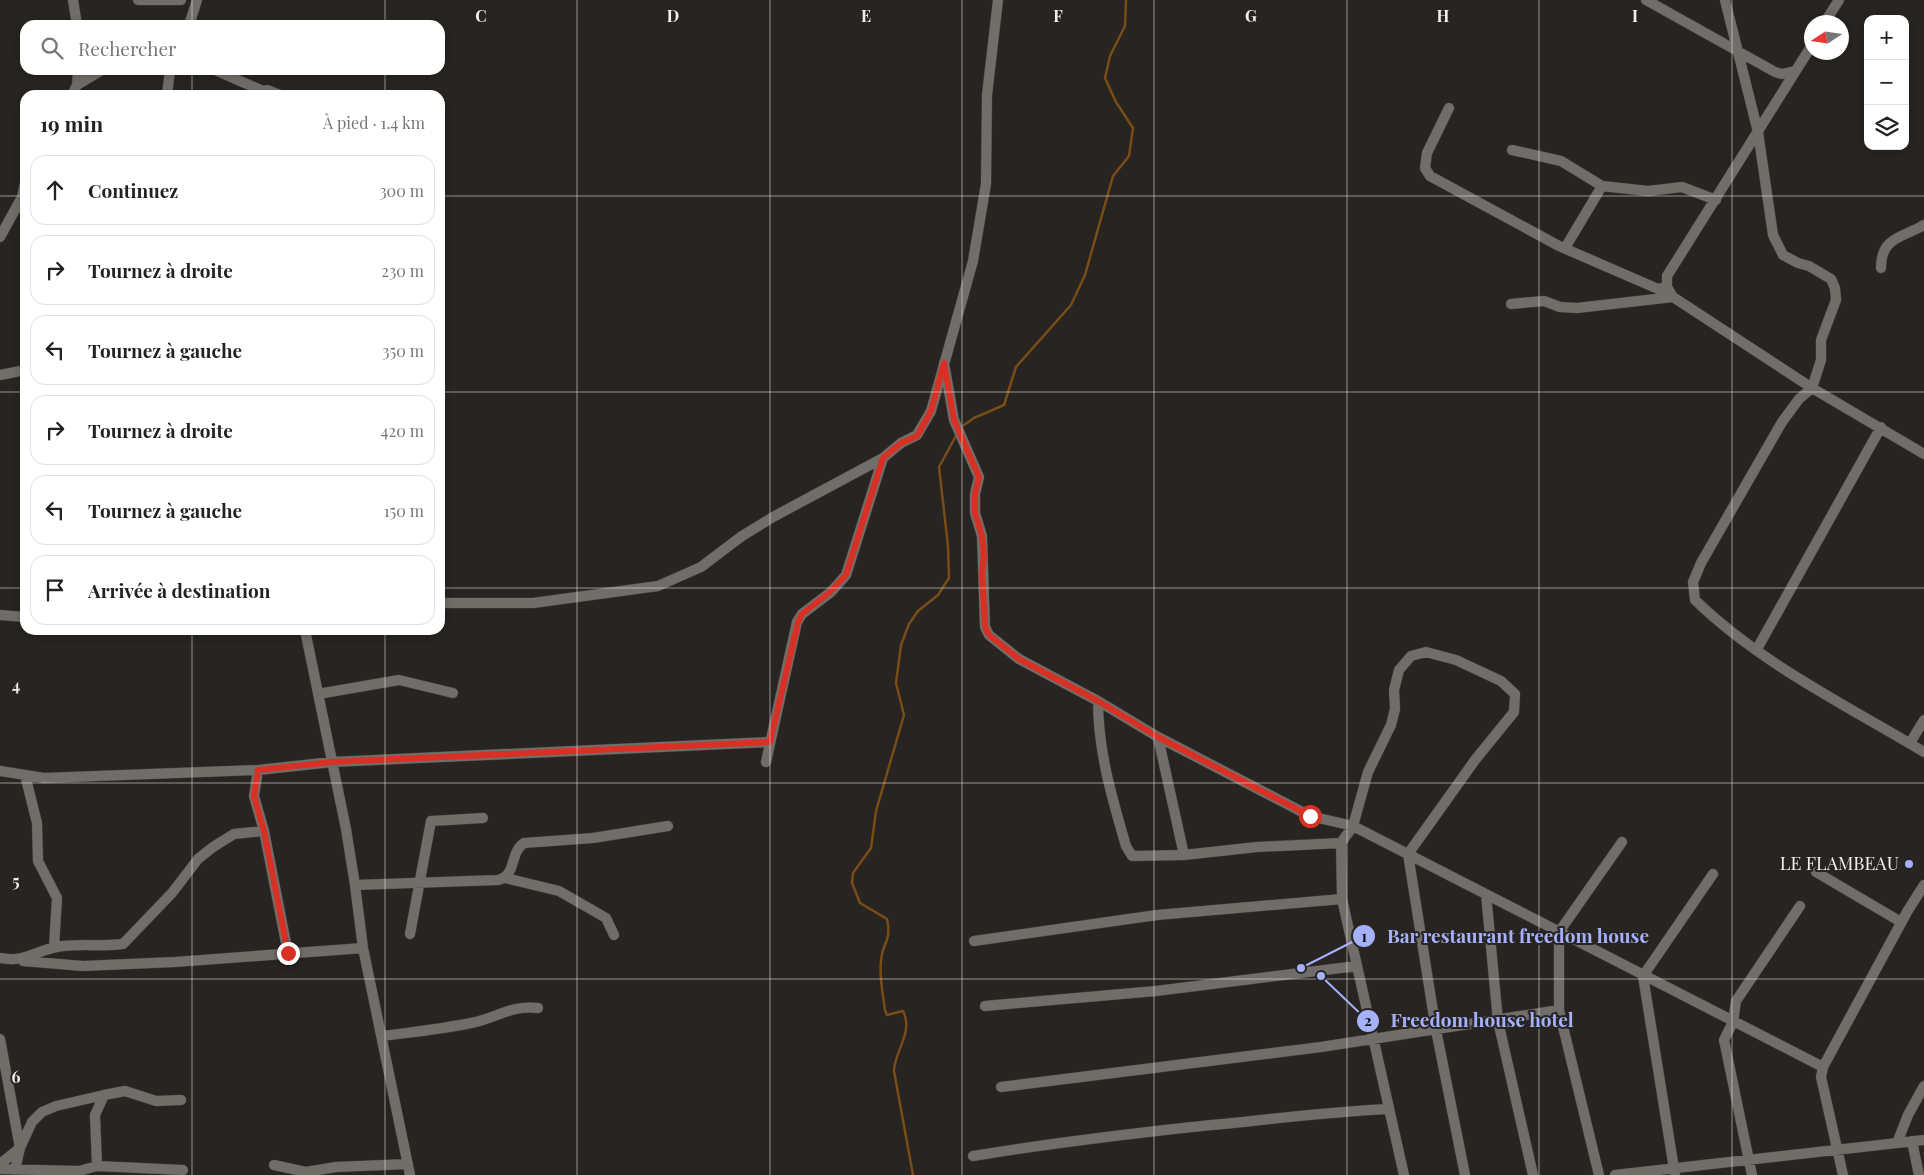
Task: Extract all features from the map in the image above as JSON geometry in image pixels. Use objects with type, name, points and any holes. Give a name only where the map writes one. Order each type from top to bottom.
[{"type":"street","points":[[73,0],[76,20]]},
{"type":"street","points":[[138,0],[181,0]]},
{"type":"street","points":[[191,20],[198,0]]},
{"type":"street","points":[[445,603],[533,603],[658,586],[701,567],[742,536],[772,517],[883,458],[901,443],[917,436],[931,411],[973,261],[986,184],[987,95],[998,0]]},
{"type":"street","points":[[1646,0],[1737,49],[1775,72],[1782,74],[1796,71]]},
{"type":"street","points":[[1725,0],[1758,132],[1773,234],[1783,255],[1798,263],[1809,266],[1831,279],[1835,288],[1836,300],[1821,340],[1821,360],[1812,388],[1799,399],[1782,422],[1701,562],[1693,582],[1695,600],[1757,649],[1836,703],[1924,752]]},
{"type":"street","points":[[1829,15],[1839,0]]},
{"type":"street","points":[[1804,58],[1667,276],[1667,288],[1673,297],[1812,388],[1924,454]]},
{"type":"street","points":[[75,90],[77,75]]},
{"type":"street","points":[[75,90],[95,75]]},
{"type":"street","points":[[168,90],[169,75]]},
{"type":"street","points":[[226,75],[260,90]]},
{"type":"street","points":[[1449,108],[1427,154],[1425,168],[1430,176],[1565,248],[1658,289],[1667,288]]},
{"type":"street","points":[[1512,150],[1561,161],[1602,186],[1648,191],[1682,187],[1716,200]]},
{"type":"street","points":[[1565,248],[1602,186]]},
{"type":"street","points":[[0,237],[20,201]]},
{"type":"street","points":[[1881,268],[1881,254],[1886,246],[1924,225]]},
{"type":"street","points":[[1511,304],[1544,300],[1560,307],[1577,308],[1673,297]]},
{"type":"street","points":[[944,363],[954,420],[979,477],[975,494],[975,513],[982,536],[985,626],[989,635],[1019,659],[1098,701],[1158,737],[1310,816],[1353,826],[1824,1067]]},
{"type":"street","points":[[0,375],[20,371]]},
{"type":"street","points":[[1757,649],[1881,427]]},
{"type":"street","points":[[766,762],[798,622],[802,614],[830,592],[846,575],[883,458]]},
{"type":"street","points":[[0,615],[20,616]]},
{"type":"street","points":[[307,635],[346,829],[364,948],[410,1175]]},
{"type":"street","points":[[1403,1175],[1342,899],[1341,843],[1353,826],[1368,772],[1391,725],[1395,709],[1394,690],[1399,670],[1411,656],[1426,652],[1456,660],[1501,681],[1515,694],[1514,712],[1475,760],[1408,854],[1436,1030],[1465,1175]]},
{"type":"street","points":[[318,694],[400,680],[453,693]]},
{"type":"street","points":[[1098,701],[1098,726],[1103,759],[1128,853],[1136,857],[1184,855],[1341,843]]},
{"type":"street","points":[[1910,743],[1924,720]]},
{"type":"street","points":[[1158,737],[1184,855]]},
{"type":"street","points":[[0,770],[44,778],[258,770],[332,762],[770,742]]},
{"type":"street","points":[[258,770],[254,796],[264,831],[288,953]]},
{"type":"street","points":[[26,775],[37,823],[38,861],[57,898],[54,947]]},
{"type":"street","points":[[410,934],[418,883],[432,821],[483,818]]},
{"type":"street","points":[[505,878],[510,873],[517,847],[524,843],[593,838],[668,826]]},
{"type":"street","points":[[4,959],[23,959],[54,947],[123,944],[172,893],[198,859],[234,834],[264,831]]},
{"type":"street","points":[[1599,1175],[1559,1010],[1559,932],[1622,842]]},
{"type":"street","points":[[1816,872],[1901,922]]},
{"type":"street","points":[[1674,1172],[1644,976],[1713,874]]},
{"type":"street","points":[[355,885],[505,878],[559,891],[606,918],[614,935]]},
{"type":"street","points":[[1843,1175],[1821,1077],[1824,1067],[1901,922],[1924,885]]},
{"type":"street","points":[[1486,894],[1498,1021],[1533,1175]]},
{"type":"street","points":[[974,941],[1156,915],[1342,899]]},
{"type":"street","points":[[1752,1175],[1724,1040],[1734,1022],[1736,1001],[1800,906]]},
{"type":"street","points":[[4,959],[83,966],[175,962],[364,948]]},
{"type":"street","points":[[985,1006],[1165,990],[1357,966]]},
{"type":"street","points":[[383,1036],[471,1023],[516,1008],[538,1008]]},
{"type":"street","points":[[1001,1087],[1436,1030],[1559,1010]]},
{"type":"street","points":[[0,1038],[20,1148]]},
{"type":"street","points":[[1897,1143],[1908,1115],[1924,1086]]},
{"type":"street","points":[[15,1170],[20,1148],[32,1122],[42,1112],[56,1106],[125,1091],[156,1101],[181,1100]]},
{"type":"street","points":[[97,1166],[95,1115],[104,1095]]},
{"type":"street","points":[[973,1156],[1058,1142],[1334,1112],[1389,1109]]},
{"type":"street","points":[[1615,1175],[1674,1172],[1749,1160],[1924,1140]]},
{"type":"street","points":[[1912,1141],[1918,1175]]},
{"type":"street","points":[[0,1164],[20,1148]]},
{"type":"street","points":[[274,1165],[306,1172],[336,1167],[408,1164]]},
{"type":"street","points":[[0,1169],[79,1171],[97,1166],[183,1170]]},
{"type":"waterway","points":[[961,427],[974,418],[1004,405],[1016,367],[1071,305],[1085,275],[1113,176],[1129,156],[1133,128],[1116,102],[1105,78],[1110,56],[1125,26],[1126,0]]},
{"type":"waterway","points":[[913,1175],[894,1071],[905,1034],[906,1019],[903,1011],[887,1015],[881,979],[882,955],[888,938],[887,919],[860,903],[852,883],[853,873],[871,848],[876,811],[904,715],[896,683],[901,645],[909,624],[918,611],[938,595],[949,578],[948,546],[939,467],[957,434]]},
{"type":"place","name":"LE FLAMBEAU","points":[[1909,864]]},
{"type":"place","name":"Bar restaurant freedom house","points":[[1301,968]]},
{"type":"place","name":"Freedom house hotel","points":[[1321,976]]},
{"type":"route","points":[[288,953],[264,831],[254,796],[258,770],[332,762],[770,742],[798,622],[802,614],[810,606],[830,592],[846,575],[880,473],[883,458],[901,443],[917,436],[931,411],[944,363],[954,420],[964,446],[976,466],[979,477],[975,494],[975,513],[982,536],[985,626],[989,635],[1019,659],[1098,701],[1158,737],[1310,816]]}]
